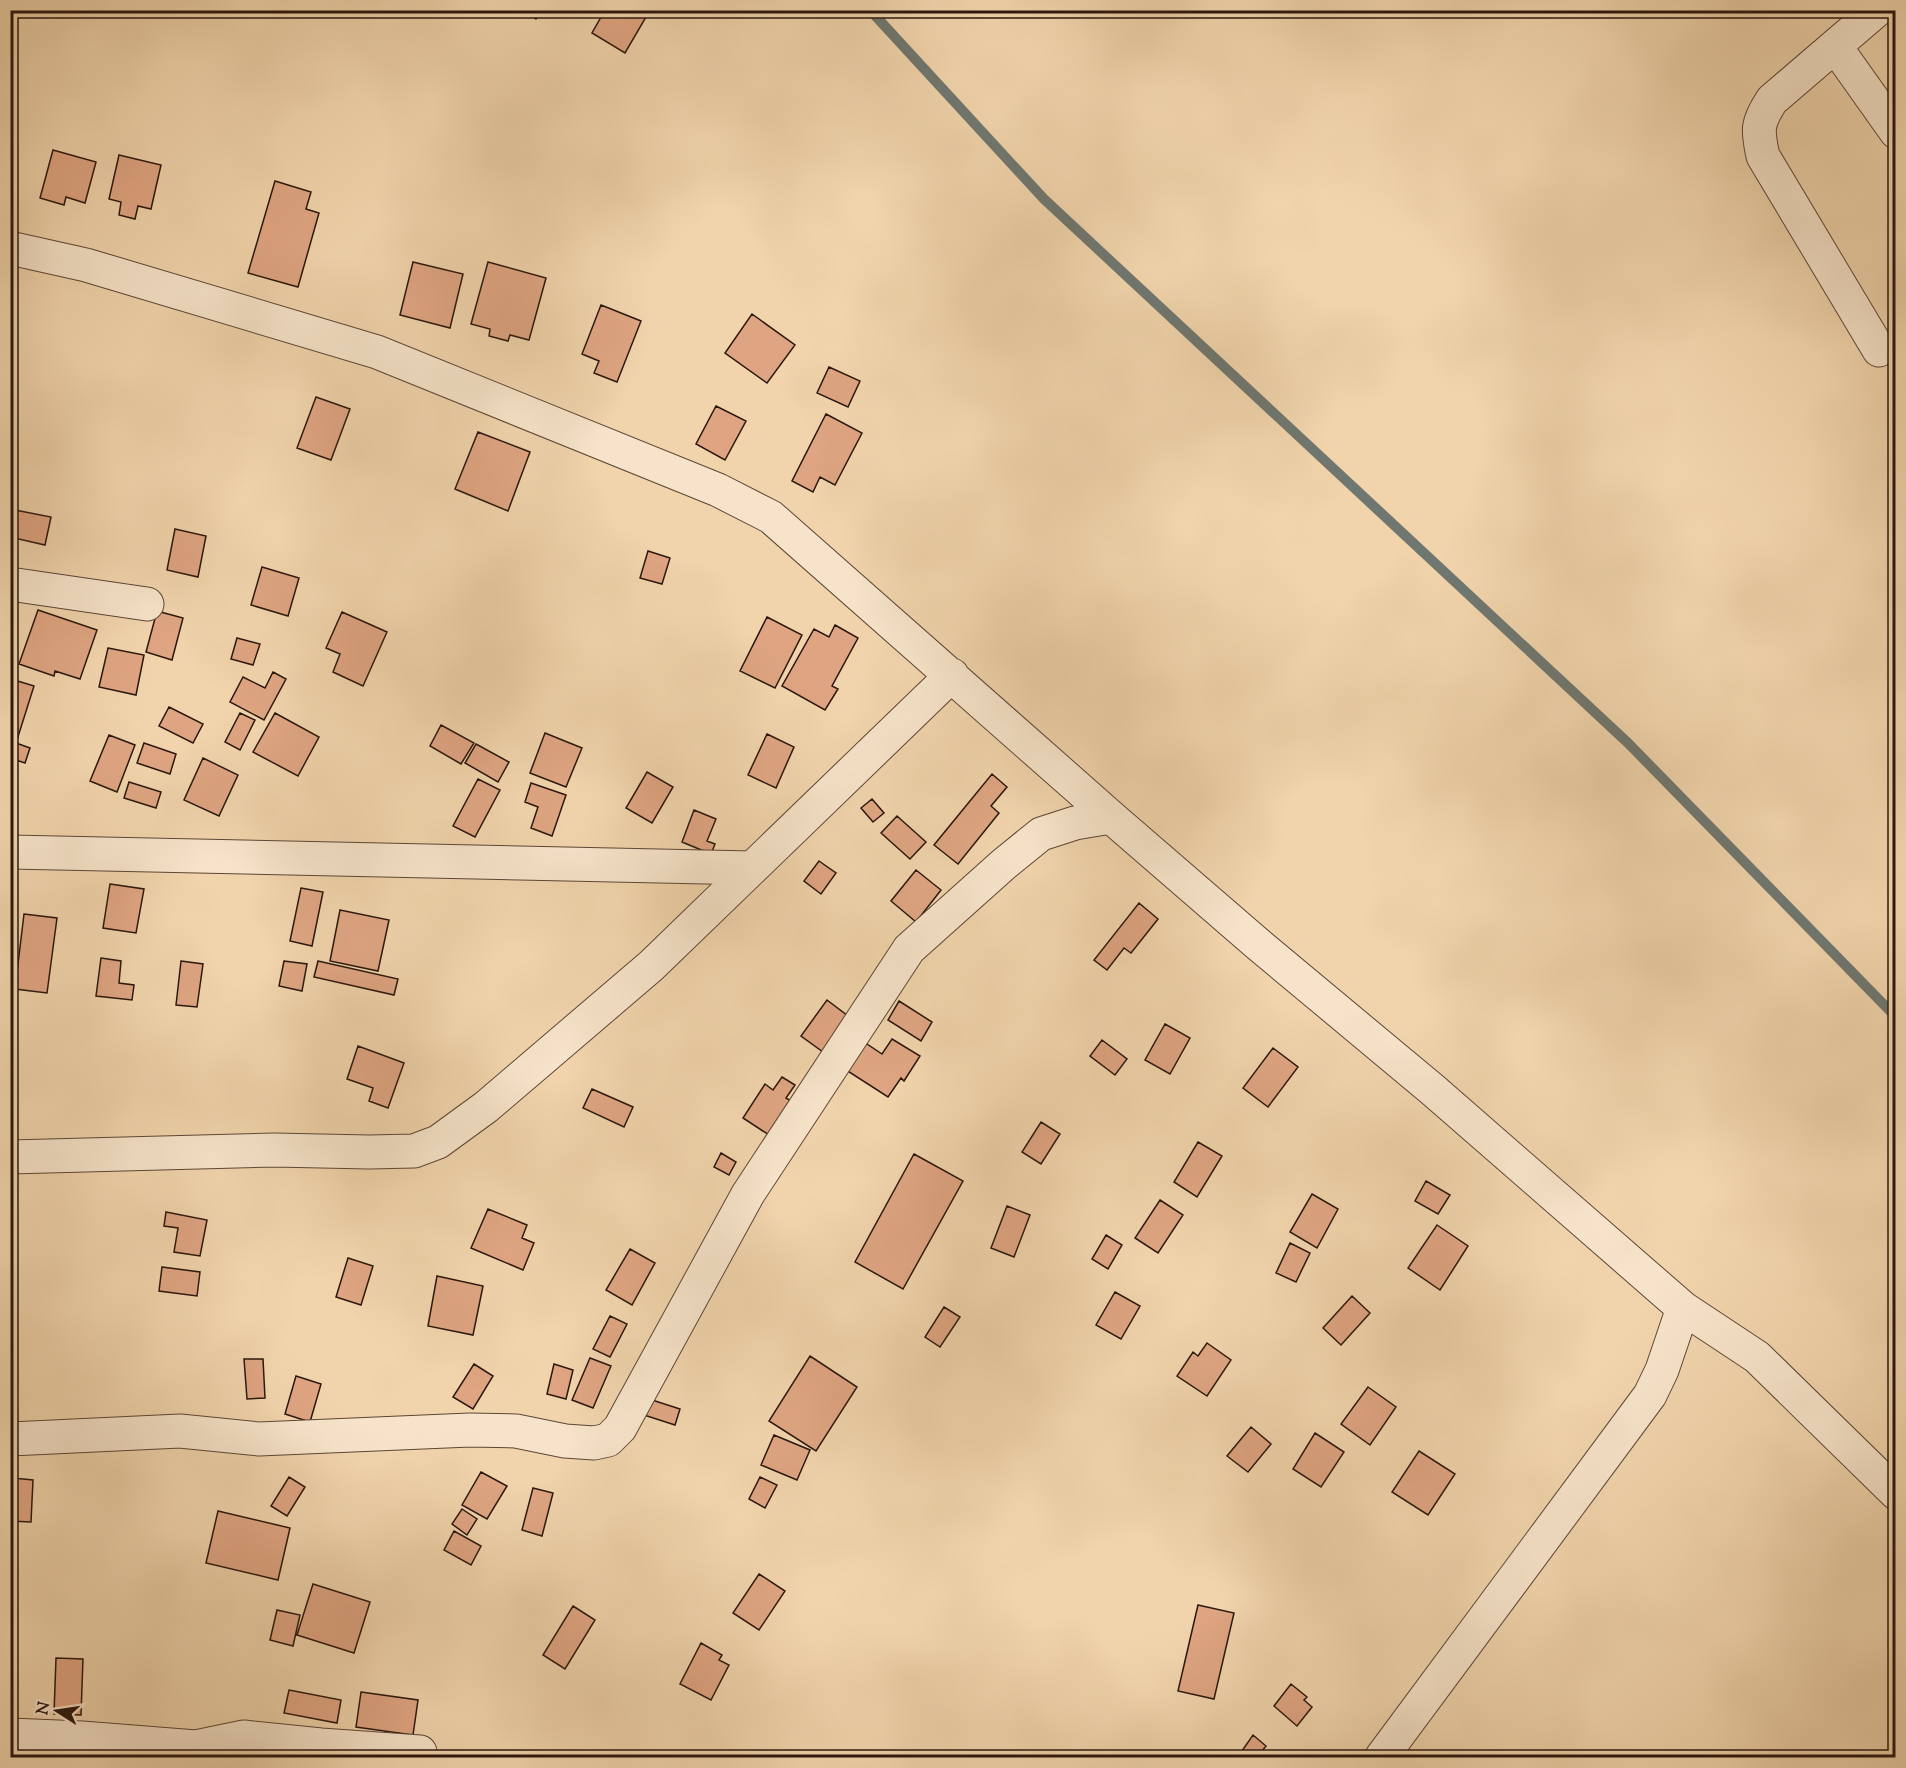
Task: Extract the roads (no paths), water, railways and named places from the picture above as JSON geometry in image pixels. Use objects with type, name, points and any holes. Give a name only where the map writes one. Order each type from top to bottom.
[{"type":"street","points":[[1878,10],[1772,100],[1761,116],[1758,133],[1763,156],[1879,350]]},
{"type":"street","points":[[1835,46],[1896,132]]},
{"type":"street","points":[[10,248],[86,265],[377,352],[718,490],[771,517],[1259,945],[1433,1089],[1683,1308],[1757,1357],[1896,1493]]},
{"type":"street","points":[[10,584],[147,604]]},
{"type":"street","points":[[10,1157],[274,1150],[414,1151],[438,1142],[486,1107],[651,966],[952,675]]},
{"type":"street","points":[[10,1439],[180,1431],[259,1439],[470,1430],[516,1431],[566,1441],[594,1443],[608,1440],[620,1428],[748,1194],[909,949],[1041,834],[1075,823],[1112,817]]},
{"type":"street","points":[[10,852],[752,868]]},
{"type":"street","points":[[1381,1758],[1650,1395],[1662,1370],[1683,1308]]},
{"type":"street","points":[[10,1735],[196,1747],[244,1737],[420,1752]]},
{"type":"waterway","points":[[870,10],[1044,199],[1628,743],[1896,1017]]}]
